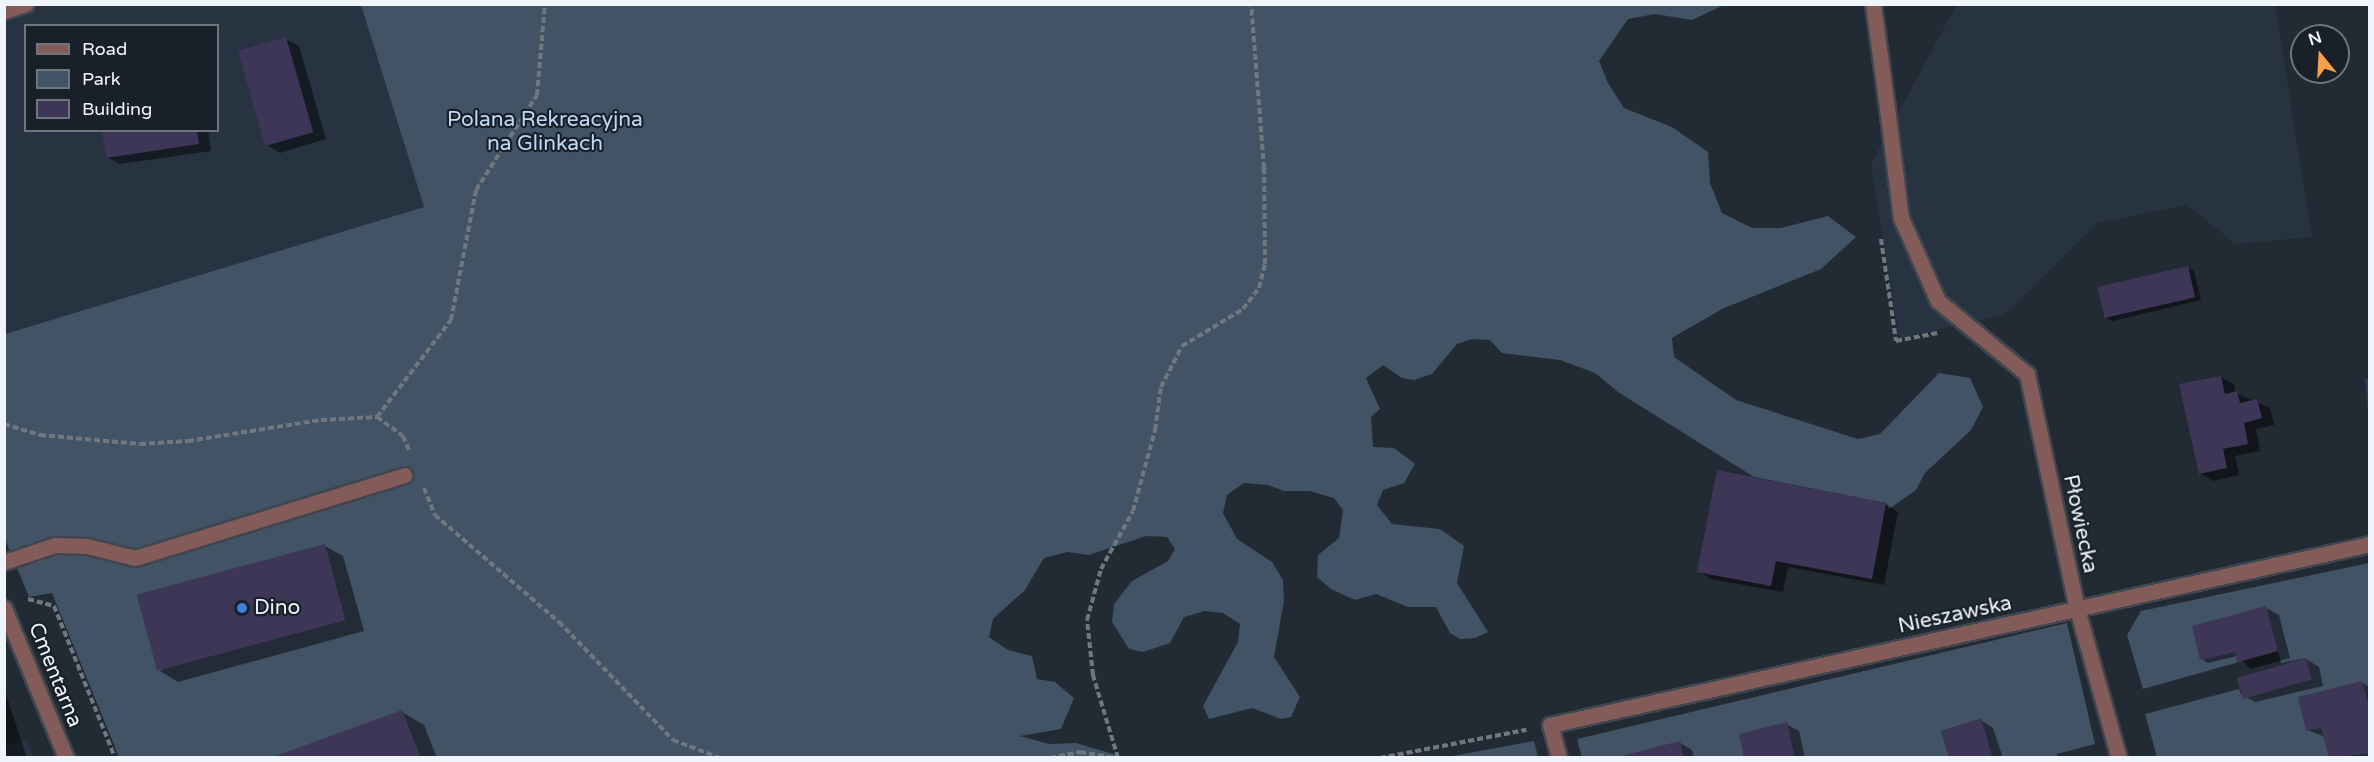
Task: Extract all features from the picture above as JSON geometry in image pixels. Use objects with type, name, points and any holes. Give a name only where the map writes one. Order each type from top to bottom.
[{"type":"street","points":[[4,11],[26,4]]},
{"type":"street","name":"Płowiecka","points":[[1873,4],[1901,218],[1938,301],[2027,374],[2077,609],[2119,758]]},
{"type":"street","points":[[6,562],[55,545],[87,546],[135,558],[405,475]]},
{"type":"street","name":"Nieszawska","points":[[1550,725],[2370,544]]},
{"type":"street","name":"Cmentarna","points":[[4,608],[66,758]]},
{"type":"street","points":[[1550,725],[1559,758]]},
{"type":"path","points":[[376,417],[451,320],[476,190],[537,94],[545,4]]},
{"type":"path","points":[[1050,758],[1080,753],[1116,758],[1093,675],[1087,620],[1101,569],[1133,511],[1155,430],[1161,387],[1182,346],[1243,309],[1259,288],[1268,242],[1251,4]]},
{"type":"path","points":[[4,424],[60,438],[140,444],[188,441],[321,420],[376,417],[403,436],[410,454]]},
{"type":"path","points":[[421,482],[435,516],[559,622],[673,740],[720,758]]},
{"type":"path","points":[[6,562],[29,601],[54,606],[115,758]]},
{"type":"path","points":[[1380,758],[1550,725]]},
{"type":"shaded area","points":[[5,5],[361,5],[424,207],[5,334]]},
{"type":"shaded area","points":[[1956,5],[2275,5],[2312,237],[2236,244],[2186,205],[2098,223],[2004,315],[1899,339],[1871,164]]},
{"type":"shaded area","points":[[26,739],[34,757],[5,757],[5,748]]},
{"type":"green space","name":"Polana Rekreacyjna na Glinkach","points":[[361,5],[1724,5],[1692,20],[1655,14],[1628,19],[1599,61],[1608,83],[1624,108],[1672,127],[1708,152],[1710,183],[1722,213],[1752,228],[1781,228],[1828,216],[1856,237],[1821,269],[1722,309],[1672,338],[1674,357],[1736,400],[1858,439],[1880,434],[1939,373],[1970,378],[1983,407],[1971,430],[1925,473],[1916,490],[1889,509],[1886,503],[1754,477],[1618,392],[1595,373],[1560,360],[1502,353],[1490,340],[1472,339],[1457,344],[1432,374],[1414,380],[1402,378],[1383,365],[1366,378],[1380,409],[1371,417],[1373,447],[1394,448],[1415,464],[1404,483],[1383,490],[1377,505],[1392,524],[1440,529],[1464,546],[1457,583],[1488,632],[1475,638],[1460,639],[1450,633],[1436,607],[1408,607],[1376,594],[1355,600],[1331,589],[1317,577],[1318,555],[1339,538],[1343,510],[1334,498],[1310,491],[1284,491],[1268,485],[1244,483],[1227,495],[1223,513],[1237,539],[1272,562],[1283,580],[1284,601],[1274,657],[1300,697],[1291,717],[1281,719],[1252,708],[1209,719],[1203,706],[1238,642],[1240,624],[1223,613],[1205,611],[1184,617],[1170,643],[1143,652],[1129,649],[1112,622],[1114,604],[1132,581],[1168,561],[1175,549],[1167,537],[1146,536],[1089,555],[1067,552],[1044,558],[1025,590],[993,619],[989,637],[1008,650],[1032,656],[1037,679],[1055,682],[1074,698],[1061,729],[1020,736],[1049,744],[1076,743],[1123,757],[119,757],[52,593],[29,597],[5,539],[5,334],[424,207]]},
{"type":"green space","points":[[2369,563],[2369,757],[2157,757],[2145,714],[2239,689],[2241,695],[2311,679],[2306,658],[2281,663],[2278,651],[2143,689],[2127,635],[2141,611]]},
{"type":"green space","points":[[2067,623],[2095,744],[2057,754],[2057,757],[1993,757],[1980,719],[1941,731],[1949,757],[1582,758],[1577,739]]},
{"type":"green space","points":[[1534,741],[1538,757],[1447,757]]},
{"type":"building","points":[[286,37],[313,132],[265,146],[238,51]]},
{"type":"building","points":[[102,132],[197,132],[199,144],[106,158]]},
{"type":"building","points":[[2188,266],[2195,297],[2105,318],[2097,287]]},
{"type":"building","points":[[2221,376],[2225,394],[2237,391],[2240,403],[2257,399],[2262,418],[2244,423],[2248,444],[2223,449],[2227,468],[2199,474],[2179,384]]},
{"type":"building","points":[[2365,379],[2370,379],[2370,409],[2368,409]]},
{"type":"building","points":[[1717,470],[1886,503],[1872,579],[1776,561],[1771,586],[1697,572]]},
{"type":"building","name":"Dino","points":[[325,544],[345,620],[157,671],[137,594]]},
{"type":"building","points":[[2266,606],[2278,651],[2237,662],[2235,652],[2200,660],[2192,626]]},
{"type":"building","points":[[2306,658],[2312,679],[2243,699],[2237,678]]},
{"type":"building","points":[[2362,681],[2370,710],[2370,753],[2329,758],[2321,728],[2306,731],[2298,697]]},
{"type":"building","points":[[402,710],[421,758],[273,758],[273,757]]},
{"type":"building","points":[[1981,719],[1993,758],[1949,758],[1941,731]]},
{"type":"building","points":[[1787,722],[1795,758],[1744,758],[1739,734]]},
{"type":"building","points":[[1680,741],[1684,758],[1622,758],[1621,756]]},
{"type":"place","name":"Dino","points":[[242,608]]}]
